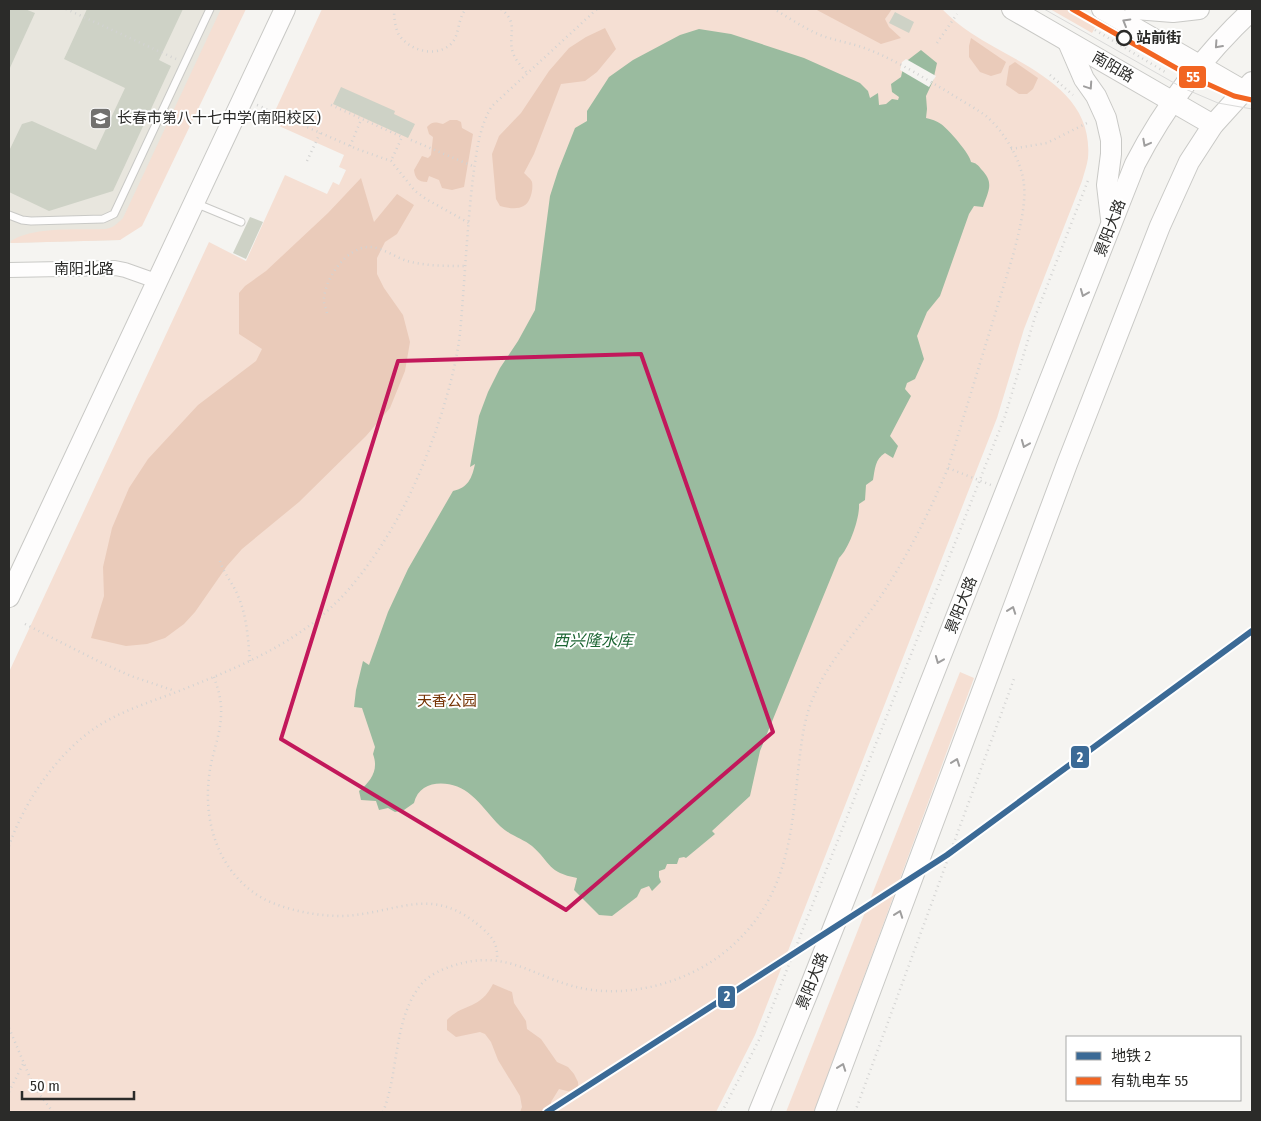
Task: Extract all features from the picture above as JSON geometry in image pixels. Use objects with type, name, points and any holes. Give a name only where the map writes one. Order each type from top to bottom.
[{"type":"main road","points":[[9,598],[285,9]]},
{"type":"main road","name":"南阳路","points":[[1012,9],[1214,125]]},
{"type":"main road","points":[[825,1112],[1063,473],[1160,226],[1189,162],[1214,125],[1248,87],[1200,66],[1102,9]]},
{"type":"main road","points":[[1135,9],[1173,12],[1199,9]]},
{"type":"main road","points":[[1172,101],[1224,38],[1252,10]]},
{"type":"main road","points":[[1068,42],[1084,79],[1096,96],[1106,118],[1111,140],[1107,185],[1112,223]]},
{"type":"main road","name":"景阳大路","points":[[758,1112],[805,1000],[1135,164],[1149,136],[1172,101]]},
{"type":"street","name":"南阳北路","points":[[9,270],[115,268],[156,281]]},
{"type":"lane","points":[[9,215],[22,220],[40,220],[103,219],[114,214],[210,9]]},
{"type":"lane","points":[[194,203],[241,222]]},
{"type":"path","points":[[66,9],[185,63]]},
{"type":"path","points":[[394,9],[394,18],[399,34],[413,46],[427,52],[442,50],[453,41],[460,17],[466,9]]},
{"type":"path","points":[[501,9],[512,23],[513,54],[526,74]]},
{"type":"path","points":[[9,846],[23,810],[39,786],[73,746],[94,729],[116,716],[214,677],[283,645],[334,605],[369,564],[404,507],[431,445],[454,370],[460,334],[475,167],[481,133],[487,114],[492,106],[597,9]]},
{"type":"path","points":[[383,1112],[390,1089],[408,1006],[419,987],[432,975],[444,968],[480,959],[497,960],[521,966],[572,986],[602,991],[637,989],[680,978],[698,969],[725,951],[748,929],[770,897],[786,857],[801,745],[813,698],[832,664],[893,577],[940,488],[948,468],[1014,252],[1020,225],[1024,185],[1019,168],[1011,149],[987,117],[897,63],[865,49],[819,34],[774,9]]},
{"type":"path","points":[[937,43],[957,14]]},
{"type":"path","points":[[1095,30],[1165,72]]},
{"type":"path","points":[[1050,75],[1076,99]]},
{"type":"path","points":[[244,99],[350,146],[391,161],[415,191],[469,223]]},
{"type":"path","points":[[331,105],[402,137],[391,161]]},
{"type":"path","points":[[1088,118],[1091,126]]},
{"type":"path","points":[[350,146],[361,119]]},
{"type":"path","points":[[1011,149],[1047,144],[1089,122]]},
{"type":"path","points":[[307,161],[320,133]]},
{"type":"path","points":[[412,140],[475,167]]},
{"type":"path","points":[[722,1112],[760,1038],[1005,416],[1035,317],[1090,172]]},
{"type":"path","points":[[327,313],[324,300],[330,279],[350,255],[366,247],[421,264],[465,266]]},
{"type":"path","points":[[948,468],[1006,490]]},
{"type":"path","points":[[220,561],[242,605],[247,629],[250,661]]},
{"type":"path","points":[[25,624],[131,676],[177,691]]},
{"type":"path","points":[[214,677],[222,714],[209,776],[210,816],[215,844],[222,860],[236,876],[260,896],[270,901],[319,915],[355,914],[418,903],[437,905],[455,910],[468,917],[492,936],[497,946],[497,960]]},
{"type":"path","points":[[855,1112],[1014,678]]},
{"type":"path","points":[[9,1028],[34,1087],[53,1112]]},
{"type":"path","points":[[9,1091],[23,1064]]},
{"type":"highlighted area","points":[[641,354],[773,732],[566,910],[281,739],[398,361]]},
{"type":"shaded area","name":"长春市第八十七中学(南阳校区)","points":[[9,9],[245,9],[120,240],[9,243]]},
{"type":"shaded area","points":[[815,9],[892,9],[885,19],[889,27],[901,38],[881,44]]},
{"type":"shaded area","points":[[605,28],[616,49],[597,72],[585,81],[561,84],[534,154],[524,173],[532,182],[528,202],[518,208],[500,206],[496,199],[492,154],[499,136],[521,113],[549,71],[569,48]]},
{"type":"shaded area","points":[[971,38],[1006,62],[1001,73],[991,76],[980,72],[969,57]]},
{"type":"shaded area","points":[[1015,62],[1038,78],[1033,89],[1027,94],[1019,94],[1006,85],[1009,66]]},
{"type":"shaded area","points":[[450,120],[461,122],[462,128],[473,134],[464,187],[452,190],[442,188],[439,180],[429,176],[427,182],[419,180],[414,170],[422,156],[428,158],[431,155],[433,137],[429,134],[427,127],[432,123],[443,124]]},
{"type":"shaded area","points":[[361,178],[374,222],[397,194],[414,205],[397,234],[385,242],[377,258],[377,274],[384,288],[403,315],[410,342],[405,371],[390,408],[366,436],[299,502],[242,549],[184,624],[165,638],[147,644],[126,646],[91,638],[104,596],[103,567],[112,528],[129,488],[148,459],[198,405],[256,361],[262,349],[239,334],[239,293],[245,286],[266,271],[328,213]]},
{"type":"shaded area","points":[[493,984],[512,992],[514,1003],[526,1021],[527,1029],[541,1039],[557,1062],[568,1067],[578,1082],[579,1094],[559,1089],[551,1102],[551,1109],[557,1112],[520,1112],[522,1107],[520,1096],[485,1034],[480,1032],[456,1037],[447,1030],[447,1020],[483,998]]},
{"type":"green space","points":[[221,9],[246,9],[142,226],[120,240],[11,243],[11,241],[21,236],[44,231],[105,229],[115,225],[123,218]]},
{"type":"green space","name":"天香公园","points":[[322,9],[942,9],[967,30],[1050,81],[1066,96],[1079,113],[1087,134],[1088,158],[1082,181],[1024,329],[997,418],[755,1035],[716,1112],[9,1112],[9,672],[209,242],[246,261],[285,175],[327,194],[333,182],[339,185],[346,170],[339,167],[344,155],[270,122]]},
{"type":"green space","points":[[1050,9],[1066,9],[1096,26],[1092,33]]},
{"type":"green space","points":[[960,672],[974,678],[814,1112],[786,1112]]},
{"type":"water","name":"西兴隆水库","points":[[699,29],[731,34],[804,58],[860,83],[868,91],[870,98],[878,93],[879,105],[886,104],[892,99],[898,100],[899,97],[892,92],[891,84],[901,77],[904,63],[921,50],[937,63],[933,81],[926,96],[926,118],[934,120],[945,127],[970,158],[971,162],[977,164],[985,174],[989,187],[983,207],[974,206],[969,214],[940,296],[927,312],[917,336],[924,359],[915,379],[907,383],[905,389],[911,396],[890,436],[898,446],[893,458],[885,453],[879,458],[873,480],[866,485],[865,500],[859,504],[858,517],[853,533],[843,554],[839,558],[760,751],[750,796],[712,831],[715,834],[686,858],[679,858],[677,864],[667,864],[665,869],[659,871],[661,882],[652,891],[649,886],[641,889],[637,897],[612,916],[599,915],[574,890],[577,878],[567,876],[551,867],[532,846],[507,832],[479,802],[456,786],[448,784],[430,785],[423,789],[414,803],[404,810],[395,812],[388,808],[379,810],[376,801],[361,800],[359,791],[373,775],[375,747],[362,708],[354,707],[363,661],[369,665],[388,612],[408,569],[453,491],[466,485],[471,478],[475,464],[470,467],[479,416],[488,392],[500,368],[535,310],[550,196],[575,128],[587,121],[587,111],[609,77],[633,60],[680,35]]},
{"type":"pier","points":[[906,59],[936,76],[929,87],[900,70],[902,62]]},
{"type":"building","points":[[9,9],[25,9],[35,13],[9,70]]},
{"type":"building","points":[[87,9],[183,9],[159,60],[171,66],[113,191],[49,211],[9,192],[9,151],[22,124],[32,121],[96,150],[125,88],[64,59]]},
{"type":"building","points":[[895,12],[914,22],[909,33],[889,23]]},
{"type":"building","points":[[341,87],[395,111],[394,114],[415,124],[408,138],[333,104]]},
{"type":"building","points":[[250,217],[263,222],[246,259],[233,253]]},
{"type":"tram line","points":[[1044,9],[1183,88],[1218,103],[1252,109]]},
{"type":"tram line","name":"55","points":[[1072,9],[1192,77],[1234,96],[1252,100]]},
{"type":"metro line","name":"2","points":[[547,1112],[947,855],[1252,631]]},
{"type":"place","name":"站前街","points":[[1124,38]]},
{"type":"place","name":"长春市第八十七中学(南阳校区)","points":[[101,118]]}]
